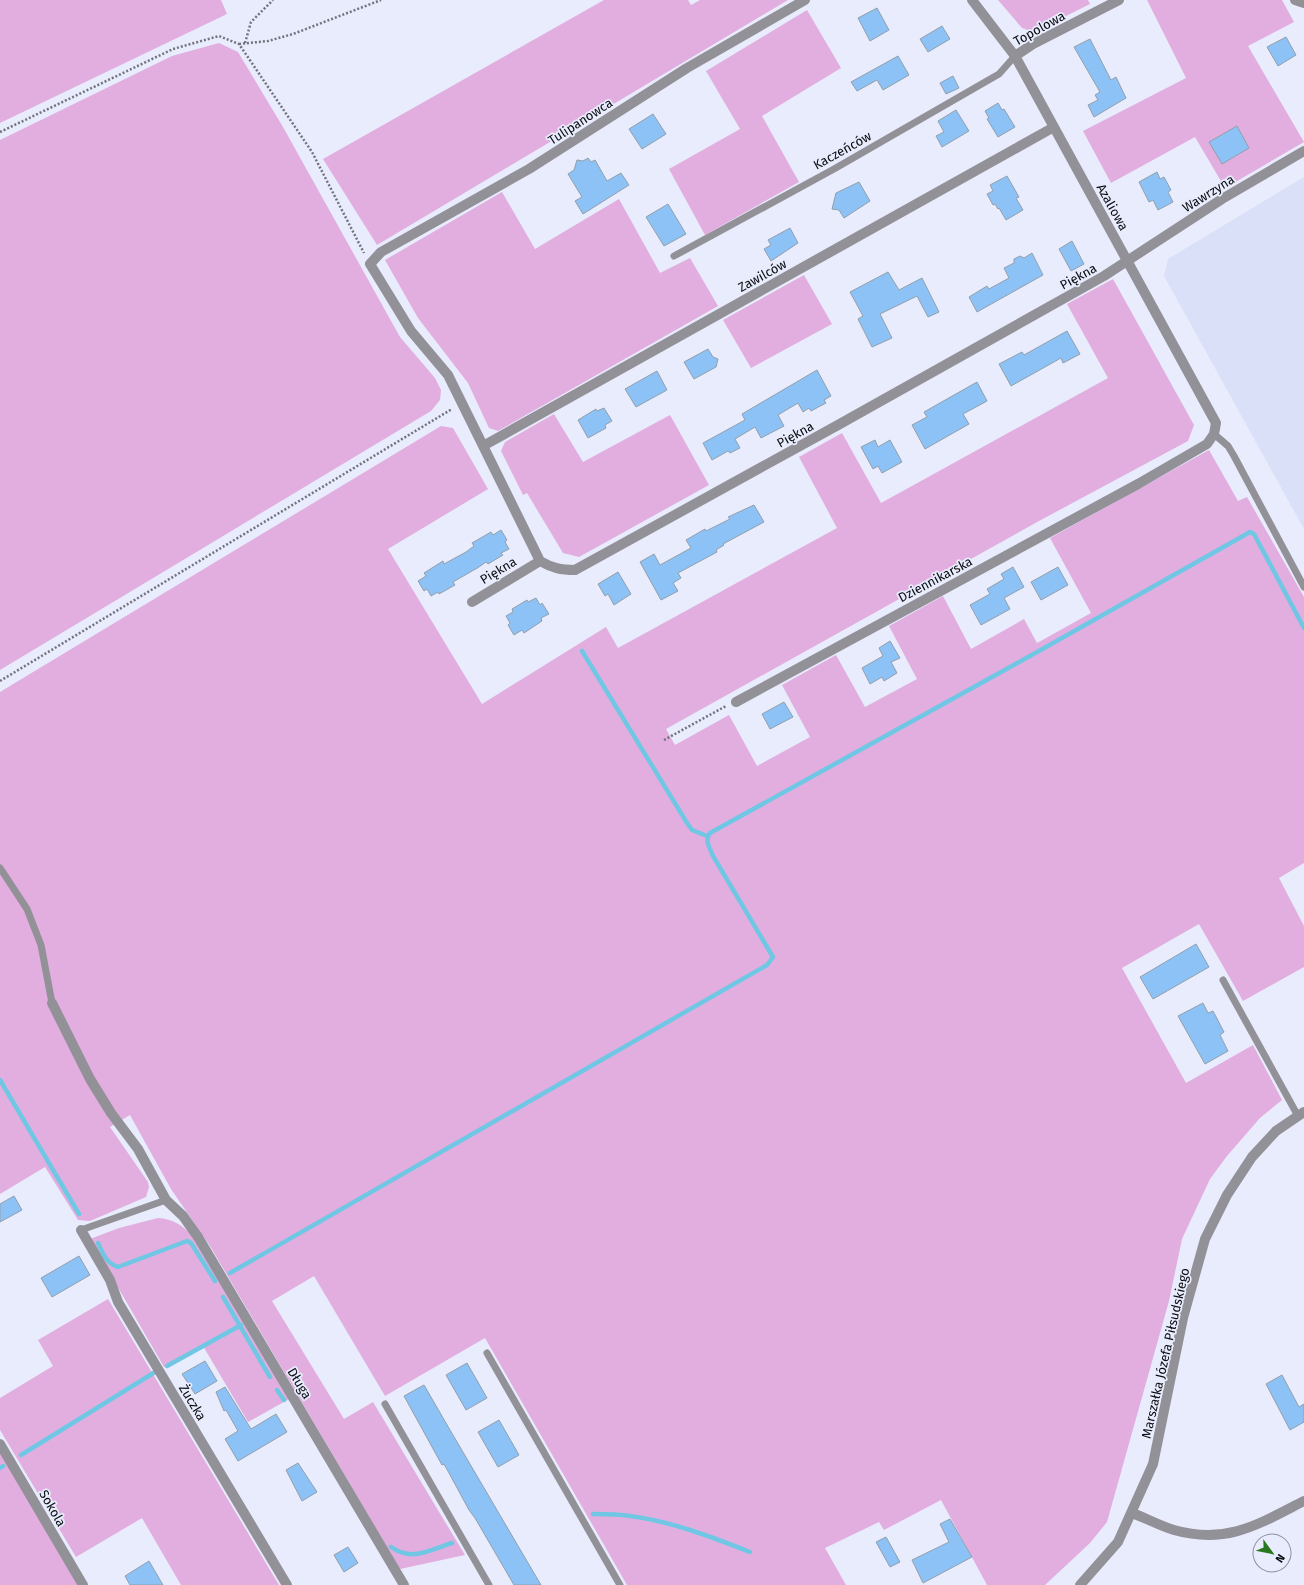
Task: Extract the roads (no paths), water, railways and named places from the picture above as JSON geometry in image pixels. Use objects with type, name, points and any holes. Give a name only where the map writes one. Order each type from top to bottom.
[{"type":"street","name":"Tulipanowca","points":[[483,446],[448,375],[411,331],[370,264],[381,252],[529,169],[687,68],[805,0]]},
{"type":"street","name":"Azaliowa","points":[[972,0],[1015,56],[1216,423],[1214,434]]},
{"type":"street","name":"Topolowa","points":[[1015,56],[1033,44],[1119,0]]},
{"type":"street","points":[[1295,0],[1304,3]]},
{"type":"street","name":"Zawilców","points":[[483,446],[1054,127]]},
{"type":"street","name":"Wawrzyna","points":[[1128,261],[1222,199],[1304,151]]},
{"type":"street","name":"Piękna","points":[[472,602],[540,561],[550,567],[562,570],[575,570],[838,425],[1128,261]]},
{"type":"street","name":"Dziennikarska","points":[[736,702],[1138,484],[1207,444],[1214,434]]},
{"type":"street","points":[[483,446],[540,561]]},
{"type":"street","name":"Długa","points":[[52,1003],[90,1079],[111,1113],[138,1149],[166,1200],[183,1216],[198,1237],[404,1585]]},
{"type":"street","name":"Marszałka Józefa Piłsudskiego","points":[[1080,1585],[1118,1542],[1153,1464],[1183,1318],[1205,1239],[1227,1195],[1252,1157],[1276,1132],[1301,1114]]},
{"type":"street","name":"Żuczka","points":[[81,1230],[110,1280],[118,1302],[287,1585]]},
{"type":"street","name":"Sokola","points":[[0,1444],[83,1585]]},
{"type":"street","points":[[1132,1513],[1174,1530],[1203,1536],[1228,1534],[1252,1527],[1304,1501]]},
{"type":"lane","name":"Kaczeńców","points":[[674,256],[834,169],[1000,74],[1015,56]]},
{"type":"lane","points":[[1214,434],[1228,446],[1234,456],[1304,588]]},
{"type":"lane","points":[[0,868],[27,909],[41,945],[52,1003]]},
{"type":"lane","points":[[1223,980],[1301,1114]]},
{"type":"lane","points":[[81,1230],[166,1200]]},
{"type":"lane","points":[[487,1353],[620,1585]]},
{"type":"lane","points":[[385,1404],[489,1585]]},
{"type":"waterway","points":[[230,1273],[767,965],[773,957],[713,856],[708,841],[708,836],[710,833],[1250,532],[1254,534],[1304,628]]},
{"type":"waterway","points":[[582,651],[687,823],[692,830],[707,836]]},
{"type":"waterway","points":[[0,1080],[79,1214]]},
{"type":"waterway","points":[[98,1243],[108,1261],[118,1267],[187,1241],[191,1243],[215,1281]]},
{"type":"waterway","points":[[223,1297],[270,1377]]},
{"type":"waterway","points":[[167,1366],[241,1325]]},
{"type":"waterway","points":[[21,1455],[155,1372]]},
{"type":"waterway","points":[[277,1390],[284,1400]]},
{"type":"waterway","points":[[593,1514],[612,1514],[645,1518],[706,1535],[750,1552]]},
{"type":"waterway","points":[[391,1547],[406,1554],[413,1554],[421,1553],[452,1543]]}]
